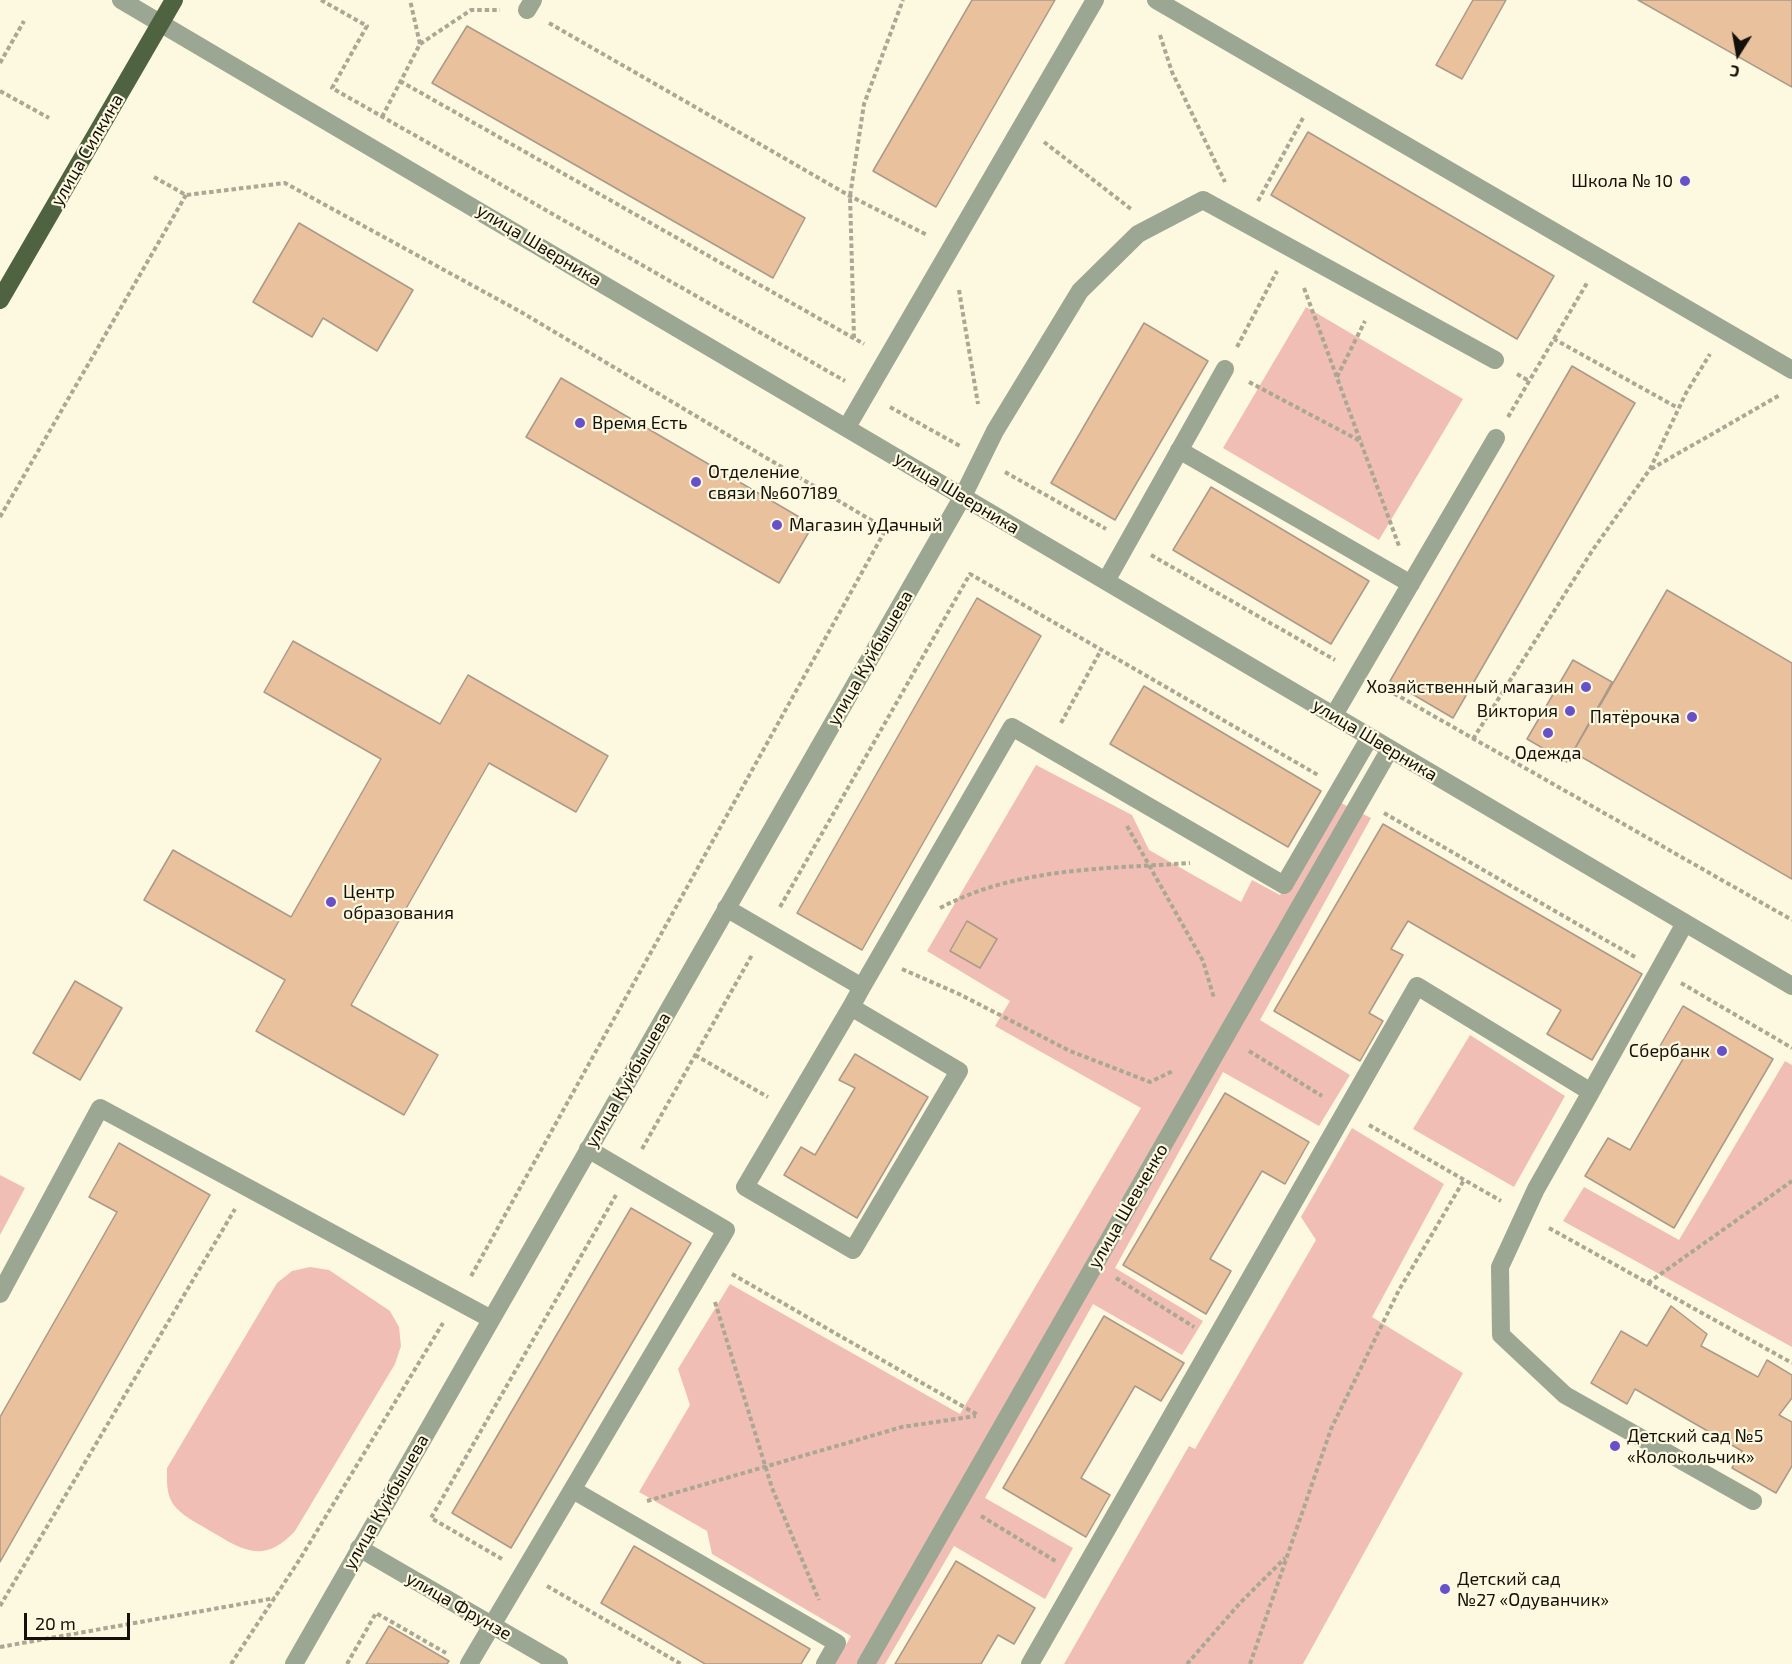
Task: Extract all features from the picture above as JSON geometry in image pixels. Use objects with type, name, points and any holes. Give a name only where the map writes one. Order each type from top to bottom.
[{"type":"main road","name":"улица Силкина","points":[[0,300],[174,0]]},
{"type":"street","name":"улица Шверника","points":[[121,0],[1792,986]]},
{"type":"street","points":[[847,427],[1095,0]]},
{"type":"street","points":[[1156,0],[1792,370]]},
{"type":"street","name":"улица Куйбышева","points":[[294,1664],[963,496],[984,454],[1080,291],[1138,234],[1203,200],[1241,221]]},
{"type":"street","points":[[1241,221],[1495,360]]},
{"type":"street","points":[[1106,581],[1225,369]]},
{"type":"street","points":[[1334,715],[1496,438]]},
{"type":"street","points":[[1179,450],[1411,584]]},
{"type":"street","points":[[851,1007],[959,1071],[853,1250],[745,1187],[1012,728],[1284,885],[1370,736]]},
{"type":"street","name":"улица Шевченко","points":[[866,1664],[1390,749]]},
{"type":"street","points":[[726,908],[862,987]]},
{"type":"street","points":[[1685,923],[1524,1214],[1500,1267],[1501,1335],[1565,1395],[1753,1501]]},
{"type":"street","points":[[1030,1664],[1417,986],[1591,1092]]},
{"type":"street","points":[[0,1294],[100,1108],[491,1319]]},
{"type":"street","points":[[462,1661],[493,1626],[726,1230],[588,1149]]},
{"type":"street","points":[[573,1490],[837,1643],[825,1664]]},
{"type":"street","name":"улица Фрунзе","points":[[359,1548],[559,1664]]},
{"type":"path","points":[[321,0],[367,26],[332,88],[867,393],[984,454],[1128,542],[1792,920]]},
{"type":"path","points":[[410,0],[420,44]]},
{"type":"path","points":[[854,339],[850,196],[864,104],[903,0]]},
{"type":"path","points":[[381,117],[420,44],[471,10],[530,5],[850,196],[951,248],[984,454]]},
{"type":"path","points":[[0,63],[24,21]]},
{"type":"path","points":[[1159,31],[1172,72],[1221,170],[1241,221]]},
{"type":"path","points":[[400,81],[888,358]]},
{"type":"path","points":[[0,91],[49,118]]},
{"type":"path","points":[[1241,221],[1317,93]]},
{"type":"path","points":[[1022,125],[1153,226]]},
{"type":"path","points":[[154,177],[186,195],[285,183],[521,312],[886,529],[513,1205],[457,1301],[275,1598],[231,1664]]},
{"type":"path","points":[[0,517],[186,195]]},
{"type":"path","points":[[1244,334],[1289,247]]},
{"type":"path","points":[[1289,247],[1392,523]]},
{"type":"path","points":[[1496,438],[1583,288]]},
{"type":"path","points":[[1337,377],[1377,296]]},
{"type":"path","points":[[1554,339],[1679,408]]},
{"type":"path","points":[[1473,739],[1592,551],[1650,469],[1679,408],[1705,361]]},
{"type":"path","points":[[1271,393],[1362,442]]},
{"type":"path","points":[[1650,469],[1783,394]]},
{"type":"path","points":[[681,1664],[431,1518],[970,574]]},
{"type":"path","points":[[1048,748],[1101,650]]},
{"type":"path","points":[[1104,780],[1148,866],[1203,961],[1222,1043],[1792,1363]]},
{"type":"path","points":[[893,933],[970,892],[1038,874],[1195,863]]},
{"type":"path","points":[[878,959],[959,994],[1070,1051],[1150,1082],[1222,1043]]},
{"type":"path","points":[[695,1055],[790,1110]]},
{"type":"path","points":[[1250,1664],[1331,1429],[1400,1290],[1464,1180]]},
{"type":"path","points":[[1648,1283],[1792,1181]]},
{"type":"path","points":[[0,1606],[248,1188]]},
{"type":"path","points":[[706,1263],[979,1415]]},
{"type":"path","points":[[706,1263],[765,1466],[820,1602]]},
{"type":"path","points":[[1095,1265],[1215,1340]]},
{"type":"path","points":[[621,1518],[644,1502],[765,1466],[902,1427],[979,1415],[1014,1405]]},
{"type":"path","points":[[959,1503],[1081,1577]]},
{"type":"path","points":[[1187,1664],[1240,1603],[1285,1557]]},
{"type":"path","points":[[0,1647],[275,1598]]},
{"type":"path","points":[[347,1664],[376,1613],[462,1661]]},
{"type":"shaded area","points":[[1306,307],[1463,399],[1379,540],[1223,448]]},
{"type":"shaded area","points":[[1036,765],[1132,815],[1149,850],[1241,902],[1252,880],[1280,895],[1339,802],[1371,818],[1260,1020],[1350,1075],[1319,1126],[1223,1072],[1115,1268],[1203,1321],[1182,1355],[1093,1304],[985,1498],[1073,1548],[1045,1599],[954,1546],[885,1664],[835,1664],[851,1636],[712,1554],[707,1531],[639,1492],[690,1405],[678,1369],[730,1284],[960,1414],[1141,1108],[995,1026],[1010,1001],[927,951]]},
{"type":"shaded area","points":[[1470,1035],[1565,1096],[1514,1187],[1413,1129]]},
{"type":"shaded area","points":[[1785,1061],[1792,1065],[1792,1347],[1563,1221],[1584,1187],[1679,1240]]},
{"type":"shaded area","points":[[1352,1128],[1444,1184],[1372,1317],[1463,1373],[1303,1664],[1064,1664],[1189,1446],[1195,1449],[1316,1240],[1301,1217]]},
{"type":"shaded area","points":[[0,1175],[25,1188],[0,1235]]},
{"type":"shaded area","points":[[310,1267],[329,1270],[390,1311],[399,1327],[401,1346],[395,1364],[295,1531],[273,1548],[252,1551],[231,1543],[188,1518],[176,1508],[168,1491],[167,1468],[277,1283],[292,1271]]},
{"type":"building","points":[[972,0],[1055,0],[936,207],[873,171]]},
{"type":"building","points":[[1473,0],[1506,0],[1462,79],[1436,65]]},
{"type":"building","points":[[1638,0],[1792,0],[1792,87]]},
{"type":"building","points":[[467,26],[805,218],[773,278],[432,83]]},
{"type":"building","points":[[1308,132],[1554,276],[1517,339],[1271,195]]},
{"type":"building","points":[[299,223],[413,290],[377,351],[323,318],[312,337],[253,302]]},
{"type":"building","points":[[1144,323],[1208,361],[1115,520],[1051,483]]},
{"type":"building","points":[[1572,366],[1635,403],[1453,718],[1390,681]]},
{"type":"building","points":[[561,378],[813,525],[779,583],[526,437]]},
{"type":"building","points":[[1211,487],[1369,581],[1331,644],[1173,550]]},
{"type":"building","name":"Пятёрочка","points":[[1667,590],[1792,663],[1792,879],[1573,752]]},
{"type":"building","points":[[977,598],[1041,636],[862,950],[797,913]]},
{"type":"building","points":[[293,641],[440,724],[468,675],[608,756],[576,812],[489,763],[351,1005],[438,1055],[404,1115],[256,1031],[285,980],[144,900],[173,850],[291,917],[381,759],[264,692]]},
{"type":"building","name":"Виктория","points":[[1573,660],[1612,682],[1567,762],[1527,739]]},
{"type":"building","points":[[1144,686],[1321,791],[1288,847],[1110,744]]},
{"type":"building","points":[[1383,824],[1642,974],[1592,1060],[1547,1034],[1561,1010],[1408,921],[1391,949],[1403,955],[1369,1013],[1383,1021],[1360,1061],[1274,1011]]},
{"type":"building","points":[[967,921],[997,939],[980,968],[950,951]]},
{"type":"building","points":[[75,981],[122,1008],[80,1080],[33,1053]]},
{"type":"building","points":[[1683,1006],[1773,1059],[1674,1228],[1585,1176],[1608,1138],[1630,1150],[1683,1059],[1660,1046]]},
{"type":"building","points":[[855,1054],[928,1097],[857,1218],[784,1175],[801,1147],[815,1155],[855,1088],[839,1080]]},
{"type":"building","points":[[1225,1093],[1309,1142],[1285,1184],[1262,1171],[1210,1259],[1231,1271],[1206,1314],[1123,1265]]},
{"type":"building","points":[[119,1143],[210,1195],[0,1562],[0,1417],[117,1212],[89,1197]]},
{"type":"building","points":[[631,1208],[691,1243],[511,1548],[452,1513]]},
{"type":"building","points":[[1671,1306],[1707,1334],[1701,1346],[1758,1377],[1767,1360],[1792,1375],[1792,1398],[1779,1415],[1792,1422],[1792,1466],[1776,1493],[1732,1468],[1742,1451],[1635,1389],[1627,1404],[1591,1383],[1621,1331],[1647,1346]]},
{"type":"building","points":[[1104,1316],[1184,1363],[1161,1401],[1135,1386],[1081,1478],[1110,1495],[1086,1537],[1003,1488]]},
{"type":"building","points":[[634,1546],[810,1649],[801,1664],[705,1664],[601,1603]]},
{"type":"building","points":[[956,1561],[1035,1608],[1014,1644],[998,1635],[981,1664],[895,1664]]},
{"type":"building","points":[[389,1626],[449,1661],[447,1664],[366,1664]]},
{"type":"place","name":"Школа № 10","points":[[1685,181]]},
{"type":"place","name":"Время Есть","points":[[580,423]]},
{"type":"place","name":"Отделение связи №607189","points":[[696,482]]},
{"type":"place","name":"Магазин уДачный","points":[[777,525]]},
{"type":"place","name":"Хозяйственный магазин","points":[[1586,687]]},
{"type":"place","name":"Виктория","points":[[1570,711]]},
{"type":"place","name":"Пятёрочка","points":[[1692,717]]},
{"type":"place","name":"Одежда","points":[[1548,733]]},
{"type":"place","name":"Центр образования","points":[[331,902]]},
{"type":"place","name":"Сбербанк","points":[[1722,1051]]},
{"type":"place","name":"Детский сад №5 «Колокольчик»","points":[[1615,1446]]},
{"type":"place","name":"Детский сад №27 «Одуванчик»","points":[[1445,1589]]}]
